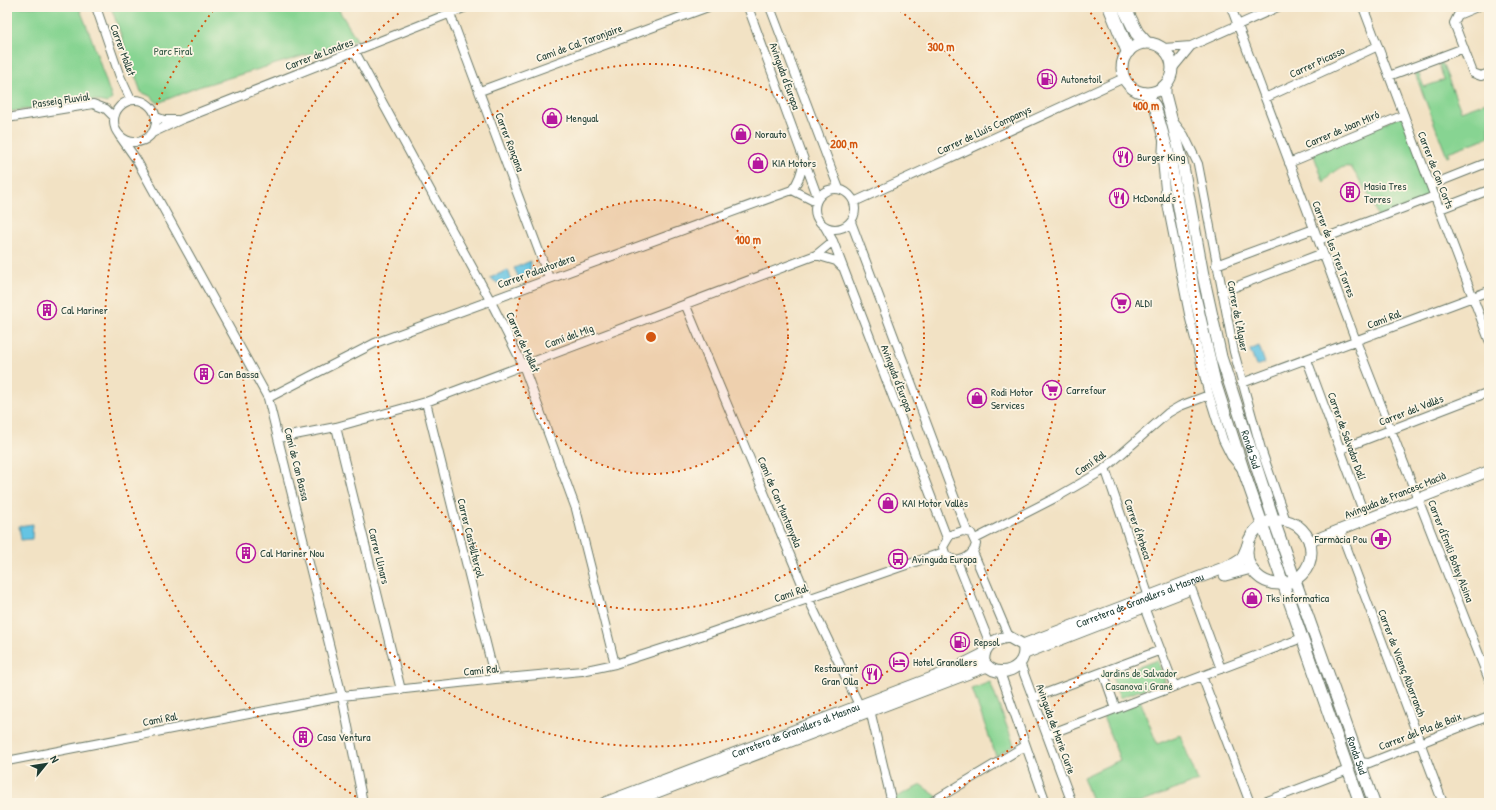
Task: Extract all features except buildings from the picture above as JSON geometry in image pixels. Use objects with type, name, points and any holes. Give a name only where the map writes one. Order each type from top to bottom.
[{"type":"highway","points":[[1110,7],[1120,28],[1128,51]]},
{"type":"highway","points":[[1124,7],[1136,33],[1145,42]]},
{"type":"main road","points":[[1145,42],[1151,42],[1164,48],[1171,57],[1173,68],[1172,75],[1165,86],[1159,91],[1145,93],[1132,89],[1124,78],[1122,64],[1128,51],[1138,44],[1145,42]]},
{"type":"main road","name":"Ronda Sud","points":[[1165,86],[1165,94],[1182,160],[1203,275],[1221,357],[1274,521],[1374,803]]},
{"type":"main road","name":"Ronda Sud","points":[[1145,93],[1155,106],[1164,135],[1171,164],[1194,292],[1214,374],[1244,472],[1360,803]]},
{"type":"main road","points":[[1248,544],[1248,560],[1251,568],[1264,580],[1272,583],[1283,584],[1295,580],[1306,569],[1311,555],[1309,542],[1298,527],[1286,521],[1274,521],[1263,525]]},
{"type":"main road","name":"Carretera de Granollers al Masnou","points":[[1022,654],[1234,564],[1242,559],[1254,532],[1263,525]]},
{"type":"main road","name":"Carretera de Granollers al Masnou","points":[[1147,602],[1191,588],[1235,571],[1251,568]]},
{"type":"main road","points":[[1009,637],[1022,654],[1011,670],[1000,672],[991,670],[984,662],[987,649],[999,639],[1009,637]]},
{"type":"main road","name":"Carretera de Granollers al Masnou","points":[[605,803],[948,672],[987,649]]},
{"type":"main road","name":"Carretera de Granollers al Masnou","points":[[628,803],[646,799],[870,710],[987,666]]},
{"type":"street","name":"Carrer Mollet","points":[[96,7],[119,74],[131,100]]},
{"type":"street","name":"Carrer de Londres","points":[[152,133],[180,120],[466,7]]},
{"type":"street","name":"Camí de Cal Taronjaire","points":[[480,91],[708,7]]},
{"type":"street","name":"Avinguda d'Europa","points":[[748,7],[803,157],[817,200]]},
{"type":"street","name":"Avinguda d'Europa","points":[[770,7],[839,189]]},
{"type":"street","name":"Carrer de les Tres Torres","points":[[1231,7],[1356,341],[1418,498]]},
{"type":"street","points":[[1164,48],[1192,46],[1278,7]]},
{"type":"street","name":"Carrer de Can Corts","points":[[1363,7],[1489,340]]},
{"type":"street","points":[[1477,7],[1458,15],[1454,23],[1473,73],[1481,76],[1489,73]]},
{"type":"street","name":"Carrer Ronçana","points":[[450,14],[549,278]]},
{"type":"street","points":[[1173,68],[1192,46]]},
{"type":"street","name":"Carrer Picasso","points":[[1265,98],[1378,46]]},
{"type":"street","points":[[1389,76],[1464,48]]},
{"type":"street","name":"Carrer de Mollet","points":[[355,52],[490,300],[523,364],[576,509],[615,664]]},
{"type":"street","name":"Carrer de Lluís Companys","points":[[854,202],[1124,78]]},
{"type":"street","points":[[136,159],[140,147],[156,126],[156,117],[152,109],[144,102],[131,100],[124,103],[117,109],[114,117],[115,126],[120,135],[132,141],[146,139]]},
{"type":"street","name":"Passeig Fluvial","points":[[7,118],[93,104],[106,109],[114,117]]},
{"type":"street","name":"Carrer de Joan Miró","points":[[1289,163],[1404,115]]},
{"type":"street","name":"Carrer de Londres","points":[[156,117],[164,120],[180,120]]},
{"type":"street","name":"Carrer de l'Alguer","points":[[1171,118],[1184,135],[1198,164],[1216,265],[1242,383],[1261,449],[1286,521]]},
{"type":"street","name":"Camí de Can Bassa","points":[[120,135],[136,159],[268,398],[342,696],[363,803]]},
{"type":"street","points":[[1164,135],[1162,160],[1166,199],[1179,269],[1209,395],[1223,440],[1230,456],[1244,472]]},
{"type":"street","points":[[803,157],[802,170],[798,182],[792,190],[817,200]]},
{"type":"street","points":[[1431,185],[1489,162]]},
{"type":"street","points":[[839,189],[851,196],[854,202],[855,216],[851,222],[843,228],[836,230],[825,227],[816,216],[817,200],[829,190],[839,189]]},
{"type":"street","name":"Carrer Palautordera","points":[[268,398],[375,343],[792,190]]},
{"type":"street","points":[[1440,209],[1489,190]]},
{"type":"street","points":[[1319,240],[1435,196]]},
{"type":"street","name":"Avinguda d'Europa","points":[[851,222],[967,531]]},
{"type":"street","name":"Avinguda d'Europa","points":[[825,227],[833,241],[947,538]]},
{"type":"street","points":[[1216,265],[1314,229]]},
{"type":"street","name":"Camí del Mig","points":[[279,438],[336,427],[426,402],[523,364],[686,306],[816,255],[833,241]]},
{"type":"street","points":[[1222,292],[1324,253]]},
{"type":"street","points":[[816,255],[836,261],[843,267]]},
{"type":"street","name":"Camí Ral","points":[[1242,383],[1489,291]]},
{"type":"street","name":"Camí de Can Muntanyola","points":[[686,306],[808,598],[859,705]]},
{"type":"street","name":"Carrer de Salvador Dalí","points":[[1307,360],[1366,520]]},
{"type":"street","name":"Carrer del Vallès","points":[[1341,449],[1489,392]]},
{"type":"street","name":"Camí Ral","points":[[975,538],[1057,497],[1105,468],[1168,413],[1180,406],[1209,395]]},
{"type":"street","name":"Carrer Castellterçol","points":[[426,402],[495,679]]},
{"type":"street","name":"Carrer Llinars","points":[[336,427],[401,690]]},
{"type":"street","name":"Carrer d'Arbeca","points":[[1105,468],[1161,650],[1174,685]]},
{"type":"street","name":"Avinguda de Francesc Macià","points":[[1309,542],[1489,471]]},
{"type":"street","name":"Carrer d'Emili Botey Alsina","points":[[1418,498],[1489,680]]},
{"type":"street","name":"Carrer de Vicenç Albarranch","points":[[1340,530],[1443,803]]},
{"type":"street","points":[[974,552],[963,560],[957,561],[950,559],[944,552],[943,547],[947,538],[955,533],[967,531],[975,538],[976,544],[974,552],[1009,637]]},
{"type":"street","name":"Camí Ral","points":[[7,761],[342,696],[582,671],[615,664],[944,552]]},
{"type":"street","points":[[957,561],[987,649]]},
{"type":"street","points":[[1191,588],[1221,669]]},
{"type":"street","points":[[1047,735],[1174,685],[1202,676],[1302,638]]},
{"type":"street","points":[[1033,698],[1161,650]]},
{"type":"street","name":"Avinguda de Marie Curie","points":[[1022,654],[1033,698],[1072,803]]},
{"type":"street","points":[[1000,672],[1046,803]]},
{"type":"street","points":[[1103,672],[1116,709]]},
{"type":"street","points":[[1202,676],[1250,803]]},
{"type":"street","points":[[870,710],[892,803]]},
{"type":"street","name":"Carrer del Pla de Baix","points":[[1359,762],[1369,763],[1489,716]]},
{"type":"street","points":[[930,803],[941,800],[1025,746]]},
{"type":"street","points":[[1262,803],[1348,770]]},
{"type":"green space","points":[[7,7],[79,7],[112,99],[107,103],[94,100],[7,112]]},
{"type":"green space","name":"Parc Firal","points":[[111,7],[337,7],[357,40],[198,87],[158,103],[150,96],[141,92]]},
{"type":"green space","points":[[1442,63],[1461,111],[1489,101],[1489,137],[1448,152],[1449,156],[1447,157],[1415,73],[1418,72],[1424,87],[1444,80],[1439,64]]},
{"type":"green space","points":[[1404,115],[1435,196],[1378,218],[1372,200],[1351,167],[1343,167],[1335,171],[1324,183],[1313,153]]},
{"type":"green space","name":"Jardins de Salvador Casanova i Grané","points":[[1157,660],[1165,681],[1120,698],[1112,677]]},
{"type":"green space","points":[[990,682],[1014,745],[996,756],[972,689]]},
{"type":"green space","points":[[1140,700],[1157,744],[1180,735],[1198,781],[1139,803],[1093,803],[1083,777],[1120,760],[1102,714]]},
{"type":"green space","points":[[921,785],[939,798],[930,803],[884,803]]},
{"type":"water","points":[[531,261],[530,271],[519,278],[514,268]]},
{"type":"water","points":[[508,270],[512,281],[499,284],[490,278]]},
{"type":"water","points":[[1259,346],[1265,363],[1256,366],[1250,350]]},
{"type":"water","points":[[33,524],[32,539],[21,540],[19,526]]},
{"type":"place","name":"Autonetoil","points":[[1047,79]]},
{"type":"place","name":"Mengual","points":[[552,118]]},
{"type":"place","name":"Norauto","points":[[741,134]]},
{"type":"place","name":"Burger King","points":[[1123,157]]},
{"type":"place","name":"KIA Motors","points":[[758,163]]},
{"type":"place","name":"Masia Tres Torres","points":[[1350,192]]},
{"type":"place","name":"McDonald's","points":[[1119,198]]},
{"type":"place","name":"ALDI","points":[[1121,303]]},
{"type":"place","name":"Cal Mariner","points":[[47,310]]},
{"type":"place","name":"Can Bassa","points":[[204,374]]},
{"type":"place","name":"Carrefour","points":[[1052,390]]},
{"type":"place","name":"Rodi Motor Services","points":[[977,398]]},
{"type":"place","name":"KAI Motor Vallès","points":[[888,503]]},
{"type":"place","name":"Farmàcia Pou","points":[[1381,539]]},
{"type":"place","name":"Cal Mariner Nou","points":[[246,553]]},
{"type":"place","name":"Avinguda Europa","points":[[898,559]]},
{"type":"place","name":"Tks informatica","points":[[1252,598]]},
{"type":"place","name":"Repsol","points":[[960,642]]},
{"type":"place","name":"Hotel Granollers","points":[[899,662]]},
{"type":"place","name":"Restaurant Gran Olla","points":[[872,674]]},
{"type":"place","name":"Casa Ventura","points":[[303,737]]}]
